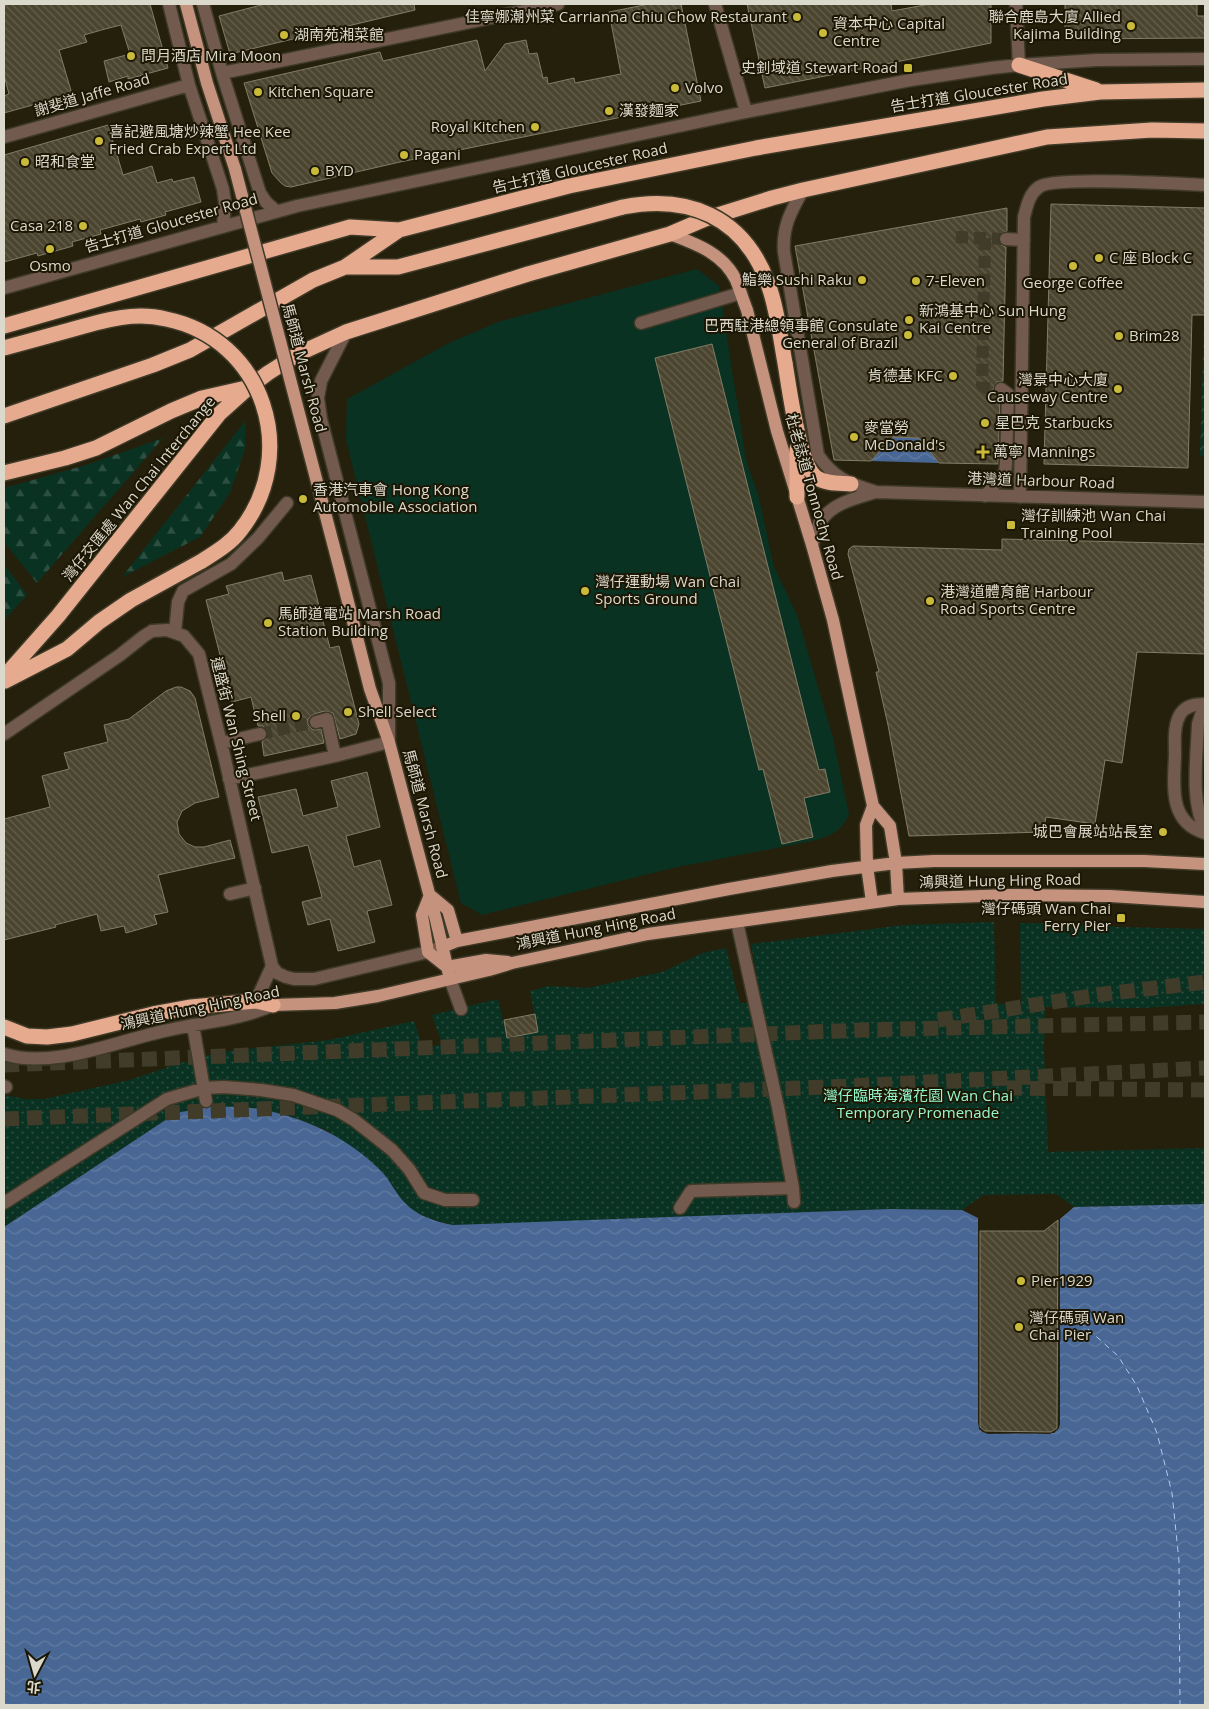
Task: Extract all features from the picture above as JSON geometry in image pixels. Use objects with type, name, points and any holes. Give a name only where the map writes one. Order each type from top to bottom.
[{"type":"highway","points":[[1019,66],[1100,92]]},
{"type":"highway","name":"告士打道 Gloucester Road","points":[[4,416],[153,365],[190,350],[313,280],[344,267],[400,230],[569,186],[756,148],[1028,102],[1100,92],[1205,90]]},
{"type":"highway","points":[[346,332],[528,274],[670,234],[705,219],[803,190],[1046,137],[1152,130],[1205,131]]},
{"type":"highway","points":[[344,267],[398,267],[623,207],[645,203],[666,202],[681,204],[709,214],[741,237],[756,256],[762,268],[772,297],[797,432],[809,470],[817,478],[852,484]]},
{"type":"highway","points":[[4,326],[350,227],[400,230]]},
{"type":"highway","points":[[4,348],[108,319],[149,316],[179,322],[193,327],[217,341],[234,356],[248,373],[263,402],[270,431],[270,460],[262,493],[248,519],[230,541],[202,561],[131,600],[67,649],[4,682]]},
{"type":"highway","name":"灣仔交匯處 Wan Chai Interchange","points":[[4,677],[58,616],[219,414],[248,388],[298,354],[346,332]]},
{"type":"highway","points":[[4,473],[89,450],[202,398],[248,388]]},
{"type":"highway","points":[[797,432],[797,497]]},
{"type":"highway","points":[[4,1027],[27,1036],[58,1036],[181,1009],[256,1001],[273,1006]]},
{"type":"main road","name":"馬師道 Marsh Road","points":[[186,4],[207,83],[235,169],[370,689],[390,742],[430,895],[448,973]]},
{"type":"main road","name":"杜老誌道 Tonnochy Road","points":[[670,234],[713,252],[736,279],[741,293],[777,432],[833,620],[873,806],[890,826],[896,863],[898,899]]},
{"type":"main road","name":"杜老誌道 Tonnochy Road","points":[[872,902],[867,866],[866,825],[873,806]]},
{"type":"main road","name":"鴻興道 Hung Hing Road","points":[[442,947],[457,941],[729,888],[867,866],[934,861],[1144,861],[1205,864]]},
{"type":"main road","name":"馬師道 Marsh Road","points":[[428,952],[422,915],[430,895]]},
{"type":"main road","points":[[430,895],[448,910],[457,941]]},
{"type":"main road","name":"鴻興道 Hung Hing Road","points":[[273,1006],[357,1000],[448,973],[489,970],[512,963],[648,934],[898,899],[1028,895],[1110,896],[1205,902]]},
{"type":"main road","points":[[428,952],[448,973]]},
{"type":"street","points":[[169,4],[188,85],[223,189],[225,203],[223,226]]},
{"type":"street","points":[[204,4],[222,73],[255,179],[260,193],[276,211]]},
{"type":"street","points":[[222,73],[558,4]]},
{"type":"street","points":[[715,4],[746,112]]},
{"type":"street","points":[[1016,4],[1019,66]]},
{"type":"street","name":"告士打道 Gloucester Road","points":[[4,288],[276,211],[746,112],[911,80],[991,68],[1097,60],[1205,59]]},
{"type":"street","name":"謝斐道 Jaffe Road","points":[[4,137],[188,85]]},
{"type":"street","points":[[223,189],[229,194],[237,196],[245,194],[251,188],[255,179]]},
{"type":"street","points":[[1020,497],[1024,217],[1030,198],[1040,186],[1055,182],[1083,181],[1205,185]]},
{"type":"street","name":"杜老誌道 Tonnochy Road","points":[[803,190],[792,209],[785,228],[783,239],[786,266],[818,455],[832,473],[852,484]]},
{"type":"street","points":[[1006,240],[1024,240]]},
{"type":"street","points":[[641,323],[741,293]]},
{"type":"street","name":"馬師道 Marsh Road","points":[[346,332],[321,381],[318,398],[321,419],[389,683],[390,742]]},
{"type":"street","points":[[986,496],[1005,472],[1008,394],[1002,389],[1022,389]]},
{"type":"street","name":"港灣道 Harbour Road","points":[[852,484],[876,492],[1205,502]]},
{"type":"street","name":"港灣道 Harbour Road","points":[[812,545],[820,523],[829,512],[852,499],[876,492]]},
{"type":"street","points":[[4,734],[152,631],[175,632],[178,602],[183,591],[231,564],[258,538],[287,503]]},
{"type":"street","name":"運盛街 Wan Shing Street","points":[[175,632],[184,636],[199,654],[230,779],[272,966]]},
{"type":"street","points":[[1205,704],[1186,708],[1177,723],[1173,788],[1176,803],[1183,818],[1192,828],[1205,833]]},
{"type":"street","points":[[1205,709],[1198,724],[1196,793],[1198,814],[1205,829]]},
{"type":"street","points":[[316,722],[327,719],[336,756]]},
{"type":"street","points":[[221,743],[260,734]]},
{"type":"street","points":[[230,779],[390,742]]},
{"type":"street","points":[[230,894],[255,888]]},
{"type":"street","points":[[737,922],[794,1188],[794,1202]]},
{"type":"street","name":"鴻興道 Hung Hing Road","points":[[272,966],[277,973],[286,977],[314,979],[442,947]]},
{"type":"street","points":[[256,1001],[272,966]]},
{"type":"street","points":[[448,973],[461,1009]]},
{"type":"street","name":"鴻興道 Hung Hing Road","points":[[4,1055],[36,1060],[64,1056],[167,1030],[254,1014],[273,1006]]},
{"type":"street","points":[[193,1025],[205,1094]]},
{"type":"street","points":[[4,1203],[168,1098],[205,1094],[233,1087],[293,1095],[337,1110],[354,1120],[392,1150],[409,1169],[424,1193],[445,1200],[473,1200]]},
{"type":"street","points":[[680,1208],[691,1191],[794,1188]]},
{"type":"green space","name":"灣仔運動場 Wan Chai Sports Ground","points":[[697,269],[719,286],[746,460],[758,494],[774,567],[797,615],[833,738],[849,815],[842,826],[834,833],[812,841],[673,868],[482,915],[461,903],[346,440],[347,399],[449,343],[498,322]]},
{"type":"green space","points":[[1204,322],[1205,456],[1200,456]]},
{"type":"green space","points":[[246,420],[245,449],[230,493],[200,537],[122,577]]},
{"type":"green space","points":[[163,438],[37,583],[4,542],[4,488],[86,465]]},
{"type":"green space","points":[[4,564],[27,595],[4,620]]},
{"type":"green space","name":"灣仔臨時海濱花園 Wan Chai Temporary Promenade","points":[[994,922],[996,1003],[1021,1006],[1020,923],[1205,929],[1205,1004],[1143,1008],[1045,1007],[1044,1048],[1048,1152],[1205,1148],[1205,1204],[1074,1207],[1056,1194],[983,1195],[962,1210],[890,1209],[458,1226],[430,1219],[405,1204],[382,1172],[328,1131],[287,1115],[256,1108],[208,1107],[176,1113],[4,1227],[4,1095],[25,1099],[44,1099],[130,1080],[220,1052],[329,1040],[414,1021],[423,1049],[442,1044],[432,1015],[498,999],[507,1038],[538,1032],[530,991],[549,986],[587,988],[662,972],[703,953],[726,948],[740,1003],[762,1003],[751,944],[904,925]]},
{"type":"water","points":[[893,437],[919,438],[939,463],[871,461]]},
{"type":"water","points":[[208,1107],[258,1109],[293,1117],[309,1123],[341,1139],[369,1160],[382,1172],[399,1196],[415,1212],[453,1225],[890,1209],[962,1210],[978,1218],[978,1423],[979,1428],[983,1432],[1050,1434],[1059,1428],[1060,1219],[1074,1207],[1205,1204],[1205,1705],[4,1705],[4,1227],[176,1113]]},
{"type":"pier","points":[[978,1218],[981,1221],[981,1423],[982,1428],[988,1431],[1049,1431],[1054,1430],[1056,1427],[1057,1221],[1060,1219],[1060,1424],[1054,1433],[988,1434],[979,1429]]},
{"type":"building","points":[[4,4],[150,4],[168,68],[109,82],[104,61],[130,54],[121,25],[105,29],[84,35],[87,42],[59,50],[72,94],[4,113],[4,96],[9,94],[4,75]]},
{"type":"building","points":[[265,4],[414,4],[415,10],[230,54],[219,16]]},
{"type":"building","points":[[649,4],[681,4],[701,101],[400,162],[291,187],[285,186],[272,173],[244,83],[380,52],[383,61],[477,40],[485,71],[505,44],[526,40],[529,54],[537,53],[543,78],[547,77],[548,84],[574,78],[575,83],[621,74],[609,12]]},
{"type":"building","name":"資本中心 Capital Centre","points":[[747,4],[891,4],[892,11],[930,4],[991,4],[991,43],[765,88]]},
{"type":"building","name":"聯合鹿島大廈 Allied Kajima Building","points":[[1065,4],[1197,4],[1197,16],[1205,16],[1205,38],[1065,39]]},
{"type":"building","points":[[108,125],[123,175],[152,166],[157,183],[172,179],[173,182],[194,177],[201,202],[165,212],[166,215],[141,222],[140,219],[100,230],[101,234],[72,242],[73,246],[38,256],[37,253],[4,262],[4,155]]},
{"type":"building","name":"灣景中心大廈 Causeway Centre","points":[[1051,204],[1205,208],[1205,315],[1192,315],[1188,468],[1044,464]]},
{"type":"building","points":[[1007,208],[1007,231],[1000,234],[998,239],[1001,245],[1006,247],[1003,381],[997,382],[993,389],[994,393],[1000,398],[998,464],[939,463],[919,438],[893,437],[871,461],[834,460],[795,246]]},
{"type":"building","points":[[712,344],[819,770],[825,769],[830,792],[804,798],[813,837],[782,844],[763,769],[759,770],[655,358]]},
{"type":"building","points":[[1002,539],[1205,544],[1205,654],[1137,652],[1122,763],[1105,760],[1095,824],[1046,817],[1043,832],[909,836],[876,672],[879,672],[848,554],[849,549],[853,546],[1002,550]]},
{"type":"building","name":"馬師道電站 Marsh Road Station Building","points":[[282,572],[284,581],[311,575],[330,648],[339,646],[359,724],[356,734],[340,739],[333,713],[325,711],[314,714],[308,719],[308,725],[313,730],[321,729],[324,743],[264,756],[262,742],[268,737],[268,732],[263,726],[258,726],[251,697],[232,702],[206,600],[229,594],[226,586]]},
{"type":"building","points":[[176,687],[190,691],[195,698],[219,797],[195,803],[182,811],[177,822],[179,834],[186,843],[195,847],[204,847],[230,840],[235,858],[158,875],[168,912],[154,915],[157,924],[126,933],[124,926],[101,931],[97,914],[4,940],[4,819],[50,807],[42,776],[69,769],[64,753],[108,742],[104,725],[129,719],[166,691]]},
{"type":"building","points":[[367,772],[380,827],[346,836],[354,867],[380,860],[392,905],[367,911],[375,942],[338,951],[330,919],[308,925],[302,902],[322,897],[308,845],[272,853],[258,797],[296,789],[303,816],[338,807],[331,781]]},
{"type":"building","points":[[535,1014],[538,1032],[507,1038],[504,1020]]},
{"type":"building","name":"灣仔碼頭 Wan Chai Pier","points":[[1058,1220],[1057,1428],[1051,1432],[985,1431],[980,1427],[980,1231],[1044,1231]]},
{"type":"ferry route","points":[[1060,1313],[1078,1320],[1118,1356],[1137,1386],[1157,1433],[1172,1493],[1179,1561],[1180,1705]]},
{"type":"tunnel","points":[[956,237],[1006,239]]},
{"type":"tunnel","points":[[985,238],[982,385],[986,388],[1003,389]]},
{"type":"tunnel","points":[[260,734],[316,722]]},
{"type":"tunnel","points":[[938,1020],[1104,994],[1205,982]]},
{"type":"tunnel","points":[[4,1065],[862,1030],[1205,1022]]},
{"type":"tunnel","points":[[4,1119],[851,1086],[1205,1068]]},
{"type":"tunnel","points":[[1007,1088],[1205,1090]]},
{"type":"place","name":"佳寧娜潮州菜 Carrianna Chiu Chow Restaurant","points":[[797,17]]},
{"type":"place","name":"聯合鹿島大廈 Allied Kajima Building","points":[[1131,26]]},
{"type":"place","name":"資本中心 Capital Centre","points":[[823,33]]},
{"type":"place","name":"湖南苑湘菜館","points":[[284,35]]},
{"type":"place","name":"問月酒店 Mira Moon","points":[[131,56]]},
{"type":"place","name":"史釗域道 Stewart Road","points":[[908,68]]},
{"type":"place","name":"Volvo","points":[[675,88]]},
{"type":"place","name":"Kitchen Square","points":[[258,92]]},
{"type":"place","name":"漢發麵家","points":[[609,111]]},
{"type":"place","name":"Royal Kitchen","points":[[535,127]]},
{"type":"place","name":"喜記避風塘炒辣蟹 Hee Kee Fried Crab Expert Ltd","points":[[99,141]]},
{"type":"place","name":"Pagani","points":[[404,155]]},
{"type":"place","name":"昭和食堂","points":[[25,162]]},
{"type":"place","name":"BYD","points":[[315,171]]},
{"type":"place","name":"Casa 218","points":[[83,226]]},
{"type":"place","name":"Osmo","points":[[50,249]]},
{"type":"place","name":"C 座 Block C","points":[[1099,258]]},
{"type":"place","name":"George Coffee","points":[[1073,266]]},
{"type":"place","name":"鮨樂 Sushi Raku","points":[[862,280]]},
{"type":"place","name":"7-Eleven","points":[[916,281]]},
{"type":"place","name":"新鴻基中心 Sun Hung Kai Centre","points":[[909,320]]},
{"type":"place","name":"巴西駐港總領事館 Consulate General of Brazil","points":[[908,335]]},
{"type":"place","name":"Brim28","points":[[1119,336]]},
{"type":"place","name":"肯德基 KFC","points":[[953,376]]},
{"type":"place","name":"灣景中心大廈 Causeway Centre","points":[[1118,389]]},
{"type":"place","name":"星巴克 Starbucks","points":[[985,423]]},
{"type":"place","name":"麥當勞 McDonald's","points":[[854,437]]},
{"type":"place","name":"萬寧 Mannings","points":[[983,452]]},
{"type":"place","name":"香港汽車會 Hong Kong Automobile Association","points":[[303,499]]},
{"type":"place","name":"灣仔訓練池 Wan Chai Training Pool","points":[[1011,525]]},
{"type":"place","name":"灣仔運動場 Wan Chai Sports Ground","points":[[585,591]]},
{"type":"place","name":"港灣道體育館 Harbour Road Sports Centre","points":[[930,601]]},
{"type":"place","name":"馬師道電站 Marsh Road Station Building","points":[[268,623]]},
{"type":"place","name":"Shell Select","points":[[348,712]]},
{"type":"place","name":"Shell","points":[[296,716]]},
{"type":"place","name":"城巴會展站站長室","points":[[1163,832]]},
{"type":"place","name":"灣仔碼頭 Wan Chai Ferry Pier","points":[[1121,918]]},
{"type":"place","name":"Pier1929","points":[[1021,1281]]},
{"type":"place","name":"灣仔碼頭 Wan Chai Pier","points":[[1019,1327]]}]
